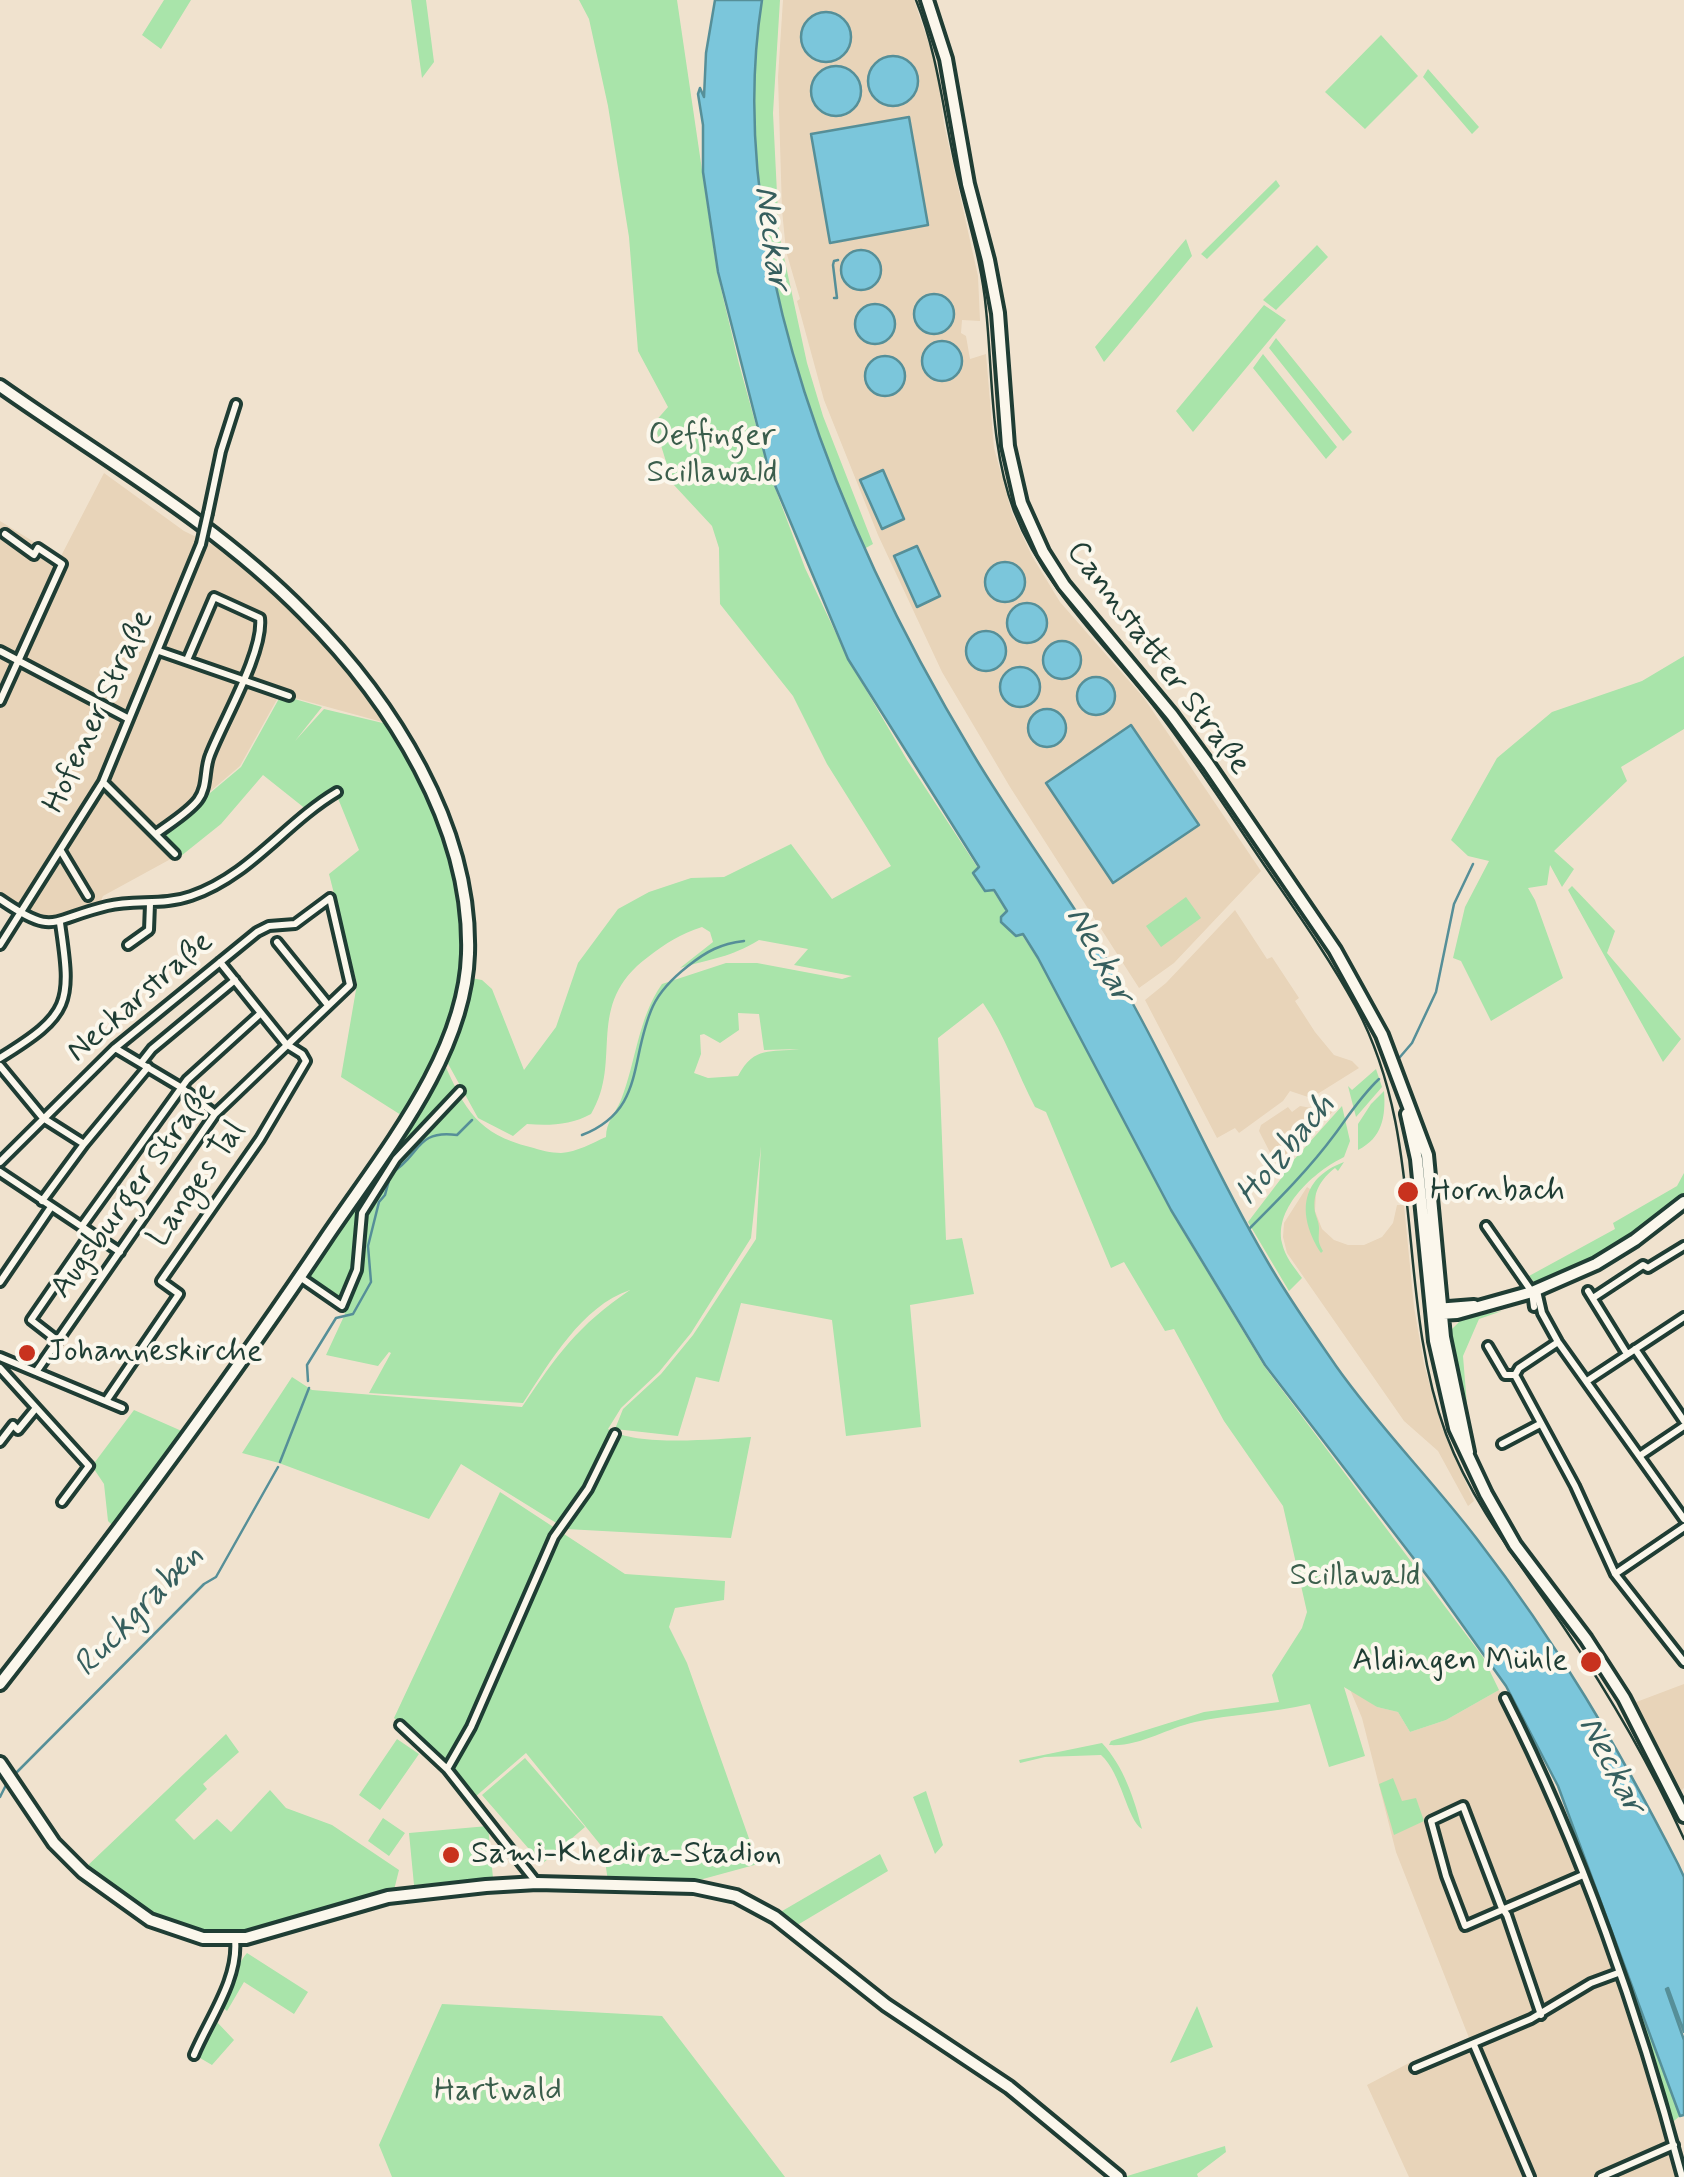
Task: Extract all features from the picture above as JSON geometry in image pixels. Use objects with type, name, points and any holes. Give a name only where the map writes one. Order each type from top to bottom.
[{"type":"main road","name":"Cannstatter Straße","points":[[927,0],[946,59],[960,148],[998,314],[1008,446],[1031,527],[1064,585],[1172,715],[1335,950],[1382,1036],[1408,1103],[1438,1311]]},
{"type":"main road","points":[[0,386],[258,570],[328,638],[378,703],[429,790],[458,864],[468,954],[452,1034],[432,1074],[300,1277],[138,1503],[0,1684]]},
{"type":"main road","points":[[1438,1311],[1477,1306],[1534,1291],[1596,1264],[1684,1202]]},
{"type":"main road","points":[[1438,1311],[1457,1314],[1477,1306]]},
{"type":"main road","points":[[1438,1311],[1468,1452]]},
{"type":"main road","points":[[1438,1311],[1450,1413],[1486,1494],[1516,1544],[1624,1698],[1684,1816]]},
{"type":"main road","points":[[1444,1337],[1457,1314]]},
{"type":"main road","points":[[0,1764],[54,1843],[112,1895],[150,1920],[202,1938],[235,1940],[388,1896],[536,1883],[694,1887],[723,1892],[759,1906],[920,2030],[946,2043],[1009,2087],[1118,2177]]},
{"type":"street","name":"Hofener Straße","points":[[0,945],[103,782],[201,544],[236,404]]},
{"type":"street","points":[[0,701],[62,564],[38,548],[34,555],[5,534]]},
{"type":"street","points":[[156,834],[197,802],[204,789],[207,760],[243,680],[260,618],[214,597],[188,660]]},
{"type":"street","points":[[159,651],[289,696]]},
{"type":"street","points":[[0,652],[129,719]]},
{"type":"street","points":[[103,782],[175,854]]},
{"type":"street","points":[[0,898],[38,922],[60,923],[103,907],[194,896],[222,882],[336,792]]},
{"type":"street","points":[[61,851],[88,896]]},
{"type":"street","name":"Neckarstraße","points":[[0,1162],[115,1048],[257,932],[269,926],[295,924],[330,898]]},
{"type":"street","name":"Augsburger Straße","points":[[36,1372],[215,1114],[351,980],[330,898]]},
{"type":"street","points":[[128,945],[149,930],[150,904]]},
{"type":"street","points":[[0,1058],[46,1029],[66,998],[67,971],[60,923]]},
{"type":"street","points":[[277,942],[328,1005]]},
{"type":"street","points":[[220,962],[286,1044]]},
{"type":"street","points":[[42,1201],[152,1049],[235,980]]},
{"type":"street","points":[[82,1226],[182,1088],[206,1060],[261,1013]]},
{"type":"street","name":"Langes Tal","points":[[106,1401],[179,1294],[162,1282],[260,1139],[306,1061],[286,1044]]},
{"type":"street","points":[[115,1048],[182,1088],[215,1114]]},
{"type":"street","points":[[0,1066],[43,1118],[84,1144]]},
{"type":"street","points":[[300,1277],[342,1306],[357,1270],[362,1213],[396,1159],[460,1092]]},
{"type":"street","points":[[0,1172],[120,1252]]},
{"type":"street","points":[[0,1282],[51,1206]]},
{"type":"street","points":[[1486,1226],[1534,1291],[1558,1342],[1684,1518]]},
{"type":"street","points":[[58,1341],[32,1320],[92,1233]]},
{"type":"street","points":[[1627,1354],[1590,1295],[1684,1246]]},
{"type":"street","points":[[1534,1291],[1534,1306]]},
{"type":"street","points":[[1506,1299],[1534,1306],[1542,1313]]},
{"type":"street","points":[[1587,1381],[1680,1319],[1684,1333]]},
{"type":"street","points":[[1515,1376],[1519,1368],[1558,1342]]},
{"type":"street","points":[[1488,1346],[1505,1375],[1515,1376]]},
{"type":"street","points":[[1635,1349],[1684,1423],[1642,1455]]},
{"type":"street","points":[[0,1358],[122,1408]]},
{"type":"street","points":[[0,1368],[88,1466],[62,1502]]},
{"type":"street","points":[[1515,1376],[1575,1486],[1615,1574],[1684,1662]]},
{"type":"street","points":[[0,1442],[13,1425],[18,1430],[36,1408]]},
{"type":"street","points":[[1502,1444],[1540,1424]]},
{"type":"street","points":[[447,1768],[470,1727],[554,1537],[588,1489],[615,1434]]},
{"type":"street","points":[[1615,1574],[1684,1526]]},
{"type":"street","points":[[1505,1698],[1557,1803],[1618,1973],[1682,2177]]},
{"type":"street","points":[[400,1724],[447,1768],[536,1883]]},
{"type":"street","points":[[1540,2015],[1503,1909],[1463,1806],[1434,1818],[1430,1824],[1464,1926],[1503,1909],[1583,1875]]},
{"type":"street","points":[[194,2055],[232,1970],[235,1940]]},
{"type":"street","points":[[1416,2068],[1540,2015],[1592,1983],[1618,1973]]},
{"type":"street","points":[[1474,2045],[1530,2177]]},
{"type":"street","points":[[1601,2177],[1674,2145]]},
{"type":"shaded area","points":[[783,0],[914,0],[936,65],[944,124],[978,276],[980,321],[962,320],[961,333],[966,336],[970,359],[986,354],[994,448],[1012,513],[1060,602],[1144,698],[1261,871],[1174,963],[1139,988],[1010,787],[942,672],[878,535],[824,400],[786,251],[778,77]]},
{"type":"shaded area","points":[[104,473],[184,531],[227,552],[255,573],[324,641],[386,723],[280,694],[240,766],[159,835],[178,855],[103,896],[100,903],[55,920],[38,918],[0,894],[0,521],[60,558]]},
{"type":"shaded area","points":[[1235,910],[1299,998],[1295,1001],[1315,1032],[1334,1055],[1359,1068],[1311,1098],[1290,1091],[1283,1101],[1239,1133],[1235,1128],[1217,1138],[1145,1000]]},
{"type":"shaded area","points":[[1327,1098],[1334,1110],[1280,1172],[1259,1131],[1261,1125],[1288,1107],[1292,1112],[1300,1106],[1312,1108]]},
{"type":"shaded area","points":[[1307,1187],[1316,1193],[1315,1211],[1322,1229],[1334,1240],[1348,1245],[1364,1245],[1382,1237],[1393,1223],[1397,1205],[1404,1205],[1424,1364],[1442,1428],[1474,1501],[1468,1506],[1438,1451],[1404,1421],[1287,1253],[1284,1223]]},
{"type":"shaded area","points":[[1684,1684],[1684,1788],[1680,1792],[1631,1704]]},
{"type":"shaded area","points":[[1349,1687],[1377,1707],[1398,1712],[1410,1732],[1446,1720],[1499,1690],[1539,1765],[1618,1973],[1677,2177],[1409,2177],[1367,2085],[1409,2063],[1471,2043],[1396,1852],[1362,1718]]},
{"type":"green space","points":[[164,0],[191,0],[161,49],[142,35]]},
{"type":"green space","points":[[411,0],[426,0],[434,62],[422,78]]},
{"type":"green space","points":[[579,0],[677,0],[717,272],[769,472],[805,568],[848,659],[907,760],[1039,961],[1170,1210],[1264,1366],[1483,1657],[1499,1690],[1446,1720],[1410,1732],[1398,1712],[1377,1707],[1344,1687],[1365,1756],[1329,1767],[1310,1704],[1195,1722],[1132,1743],[1109,1745],[1111,1741],[1204,1712],[1279,1702],[1272,1675],[1302,1628],[1307,1612],[1283,1506],[1224,1421],[1174,1329],[1165,1331],[1124,1262],[1111,1268],[1046,1112],[1035,1107],[983,1003],[938,1038],[946,1240],[962,1238],[974,1294],[910,1305],[921,1427],[846,1436],[832,1320],[741,1303],[719,1382],[696,1377],[678,1436],[615,1429],[623,1409],[661,1374],[693,1335],[756,1239],[761,1146],[751,1238],[691,1333],[659,1372],[621,1408],[608,1429],[656,1440],[751,1437],[731,1538],[566,1529],[461,1464],[429,1519],[242,1453],[292,1377],[312,1390],[522,1407],[569,1342],[630,1290],[582,1322],[523,1403],[369,1393],[391,1353],[378,1366],[326,1355],[345,1314],[341,1303],[307,1277],[444,1063],[467,1107],[485,1127],[512,1142],[567,1152],[606,1137],[648,1011],[662,984],[726,963],[757,963],[842,979],[852,976],[794,965],[808,949],[759,940],[730,954],[680,968],[713,942],[710,932],[702,927],[680,936],[628,975],[616,994],[610,1014],[605,1073],[591,1114],[560,1124],[527,1124],[513,1136],[478,1118],[446,1060],[471,978],[482,980],[492,989],[524,1070],[556,1027],[578,963],[618,909],[649,892],[691,878],[724,877],[791,844],[832,899],[891,866],[827,764],[793,696],[720,604],[719,548],[712,526],[673,484],[654,423],[668,407],[638,351],[629,237],[589,19]],"holes":[[[738,1013],[759,1014],[764,1050],[800,1049],[757,1055],[738,1076],[708,1078],[694,1073],[701,1054],[700,1035],[720,1043],[739,1030]]]},
{"type":"green space","points":[[762,0],[780,0],[773,113],[779,234],[807,363],[823,416],[873,544],[864,549],[793,349],[762,211],[755,141],[755,70]]},
{"type":"green space","points":[[1381,35],[1418,76],[1365,129],[1325,92]]},
{"type":"green space","points":[[1428,69],[1479,127],[1472,134],[1423,77]]},
{"type":"green space","points":[[1276,180],[1280,186],[1207,259],[1201,254]]},
{"type":"green space","points":[[1186,239],[1192,256],[1104,362],[1095,347]]},
{"type":"green space","points":[[1317,245],[1328,257],[1276,310],[1263,300]]},
{"type":"green space","points":[[1264,305],[1286,320],[1193,432],[1176,411]]},
{"type":"green space","points":[[1276,338],[1352,432],[1343,441],[1269,348]]},
{"type":"green space","points":[[1263,354],[1337,447],[1326,459],[1253,368]]},
{"type":"green space","points":[[1684,656],[1684,729],[1621,767],[1627,781],[1554,851],[1574,869],[1562,887],[1550,865],[1547,885],[1528,888],[1563,978],[1491,1021],[1461,961],[1453,958],[1465,907],[1489,861],[1468,856],[1451,840],[1497,758],[1552,712],[1642,681]]},
{"type":"green space","points":[[281,695],[322,707],[295,741],[324,709],[387,724],[426,798],[454,874],[463,953],[458,993],[442,1045],[401,1115],[341,1077],[357,984],[329,874],[359,850],[335,791],[307,810],[263,775],[221,824],[181,856],[160,835],[241,767]]},
{"type":"green space","points":[[1572,886],[1615,931],[1607,953],[1681,1039],[1663,1062],[1568,890]]},
{"type":"green space","points":[[1186,897],[1201,918],[1161,947],[1146,926]]},
{"type":"green space","points":[[1376,1069],[1382,1087],[1356,1117],[1348,1086],[1352,1090]]},
{"type":"green space","points":[[1384,1091],[1381,1126],[1358,1150],[1358,1124]]},
{"type":"green space","points":[[1342,1106],[1350,1141],[1344,1157],[1310,1181],[1284,1216],[1283,1248],[1302,1278],[1289,1291],[1248,1222],[1282,1173]]},
{"type":"green space","points":[[1344,1162],[1338,1171],[1335,1168],[1326,1177],[1316,1193],[1321,1253],[1308,1226],[1307,1200],[1318,1178]]},
{"type":"green space","points":[[1684,1173],[1684,1197],[1620,1244],[1535,1283],[1529,1276],[1615,1229],[1613,1223],[1677,1186]]},
{"type":"green space","points":[[1502,1311],[1479,1319],[1463,1356],[1469,1430],[1451,1330],[1463,1318]]},
{"type":"green space","points":[[134,1410],[184,1432],[112,1525],[108,1521],[104,1484],[92,1466]]},
{"type":"green space","points":[[500,1492],[625,1574],[725,1581],[724,1600],[675,1608],[669,1627],[687,1663],[758,1864],[692,1882],[608,1881],[603,1848],[526,1753],[475,1797],[447,1764],[394,1718]]},
{"type":"green space","points":[[226,1734],[239,1752],[203,1784],[207,1789],[175,1820],[194,1840],[217,1819],[231,1832],[270,1790],[286,1808],[332,1825],[399,1870],[394,1890],[227,1936],[193,1932],[164,1922],[114,1892],[85,1868]]},
{"type":"green space","points":[[397,1739],[419,1754],[380,1810],[359,1795]]},
{"type":"green space","points":[[1102,1743],[1127,1783],[1142,1829],[1101,1755],[1045,1757],[1020,1763],[1019,1760]]},
{"type":"green space","points":[[525,1758],[585,1827],[542,1864],[482,1795]]},
{"type":"green space","points":[[1393,1778],[1402,1801],[1416,1798],[1424,1821],[1394,1835],[1379,1784]]},
{"type":"green space","points":[[926,1791],[943,1845],[935,1854],[913,1797]]},
{"type":"green space","points":[[383,1818],[405,1833],[389,1856],[368,1841]]},
{"type":"green space","name":"Sami-Khedira-Stadion","points":[[488,1826],[493,1878],[414,1885],[409,1833]]},
{"type":"green space","points":[[880,1854],[888,1871],[794,1927],[777,1914]]},
{"type":"green space","points":[[247,1953],[308,1992],[294,2014],[244,1982],[227,2011],[222,2007]]},
{"type":"green space","name":"Hartwald","points":[[442,2004],[662,2016],[785,2177],[392,2177],[379,2145]]},
{"type":"green space","points":[[1638,2005],[1680,2116],[1670,2124],[1634,2011]]},
{"type":"green space","points":[[1197,2006],[1213,2047],[1170,2063]]},
{"type":"green space","points":[[216,2021],[234,2040],[212,2065],[200,2058]]},
{"type":"green space","points":[[1225,2146],[1226,2152],[1198,2177],[1124,2177]]},
{"type":"water","name":"Neckar","points":[[715,0],[762,0],[754,96],[760,194],[777,293],[804,392],[839,489],[880,582],[973,754],[1128,995],[1282,1286],[1353,1389],[1460,1517],[1534,1618],[1609,1737],[1684,1877],[1684,2032],[1666,1989],[1684,2040],[1684,2115],[1680,2116],[1558,1786],[1506,1686],[1431,1581],[1265,1365],[1171,1210],[1038,958],[1023,934],[1016,936],[1001,922],[1007,911],[994,890],[985,891],[973,873],[979,867],[848,659],[769,471],[718,272],[703,172],[703,125],[698,94],[700,88],[704,97]]},
{"type":"water","points":[[826,12],[844,19],[851,37],[844,55],[826,62],[808,55],[801,37],[808,19]]},
{"type":"water","points":[[893,56],[911,63],[918,81],[911,99],[893,106],[875,99],[868,81],[875,63]]},
{"type":"water","points":[[836,66],[854,73],[861,91],[854,109],[836,116],[818,109],[811,91],[818,73]]},
{"type":"water","points":[[909,117],[928,225],[830,243],[811,134]]},
{"type":"water","points":[[861,250],[875,256],[881,270],[875,284],[861,290],[847,284],[841,270],[847,256]]},
{"type":"water","points":[[934,294],[948,300],[954,314],[948,328],[934,334],[920,328],[914,314],[920,300]]},
{"type":"water","points":[[875,304],[889,310],[895,324],[889,338],[875,344],[861,338],[855,324],[861,310]]},
{"type":"water","points":[[942,341],[956,347],[962,361],[956,375],[942,381],[928,375],[922,361],[928,347]]},
{"type":"water","points":[[885,356],[899,362],[905,376],[899,390],[885,396],[871,390],[865,376],[871,362]]},
{"type":"water","points":[[883,470],[904,519],[882,529],[860,480]]},
{"type":"water","points":[[917,546],[940,596],[917,607],[894,556]]},
{"type":"water","points":[[1005,562],[1019,568],[1025,582],[1019,596],[1005,602],[991,596],[985,582],[991,568]]},
{"type":"water","points":[[1027,603],[1041,609],[1047,623],[1041,637],[1027,643],[1013,637],[1007,623],[1013,609]]},
{"type":"water","points":[[986,631],[1000,637],[1006,651],[1000,665],[986,671],[972,665],[966,651],[972,637]]},
{"type":"water","points":[[1062,641],[1076,646],[1081,660],[1076,674],[1062,679],[1048,674],[1043,660],[1048,646]]},
{"type":"water","points":[[1020,667],[1034,673],[1040,687],[1034,701],[1020,707],[1006,701],[1000,687],[1006,673]]},
{"type":"water","points":[[1096,677],[1110,682],[1115,696],[1110,710],[1096,715],[1082,710],[1077,696],[1082,682]]},
{"type":"water","points":[[1047,709],[1061,714],[1066,728],[1061,742],[1047,747],[1033,742],[1028,728],[1033,714]]},
{"type":"water","points":[[1131,725],[1199,825],[1113,883],[1046,783]]},
{"type":"waterway","points":[[834,298],[833,265],[838,260]]},
{"type":"waterway","name":"Holzbach","points":[[1400,1057],[1412,1043],[1436,992],[1454,904],[1473,864]]},
{"type":"waterway","name":"Ruckgraben","points":[[582,1135],[617,1112],[626,1097],[646,1025],[664,989],[708,952],[744,941]]},
{"type":"waterway","name":"Holzbach","points":[[1250,1228],[1315,1159],[1379,1079]]},
{"type":"waterway","name":"Ruckgraben","points":[[308,1381],[307,1365],[336,1318],[353,1314],[371,1282],[368,1246],[391,1173],[425,1140],[443,1134],[457,1135],[472,1120]]},
{"type":"waterway","name":"Ruckgraben","points":[[280,1462],[309,1388]]},
{"type":"waterway","name":"Ruckgraben","points":[[15,1774],[204,1584],[216,1577],[278,1467]]},
{"type":"waterway","name":"Ruckgraben","points":[[0,1797],[7,1783]]},
{"type":"tram line","points":[[916,0],[935,62],[981,273],[996,437],[1014,511],[1059,591],[1185,748],[1356,1007],[1378,1058],[1393,1110],[1420,1327],[1430,1381],[1446,1434],[1484,1510],[1613,1704],[1684,1839]]},
{"type":"place","name":"Hornbach","points":[[1408,1192]]},
{"type":"place","name":"Johanneskirche","points":[[27,1353]]},
{"type":"place","name":"Aldingen Mühle","points":[[1591,1662]]},
{"type":"place","name":"Sami-Khedira-Stadion","points":[[451,1855]]},
{"type":"park label","name":"Oeffinger Scillawald","points":[[712,456]]},
{"type":"park label","name":"Scillawald","points":[[1355,1577]]}]
